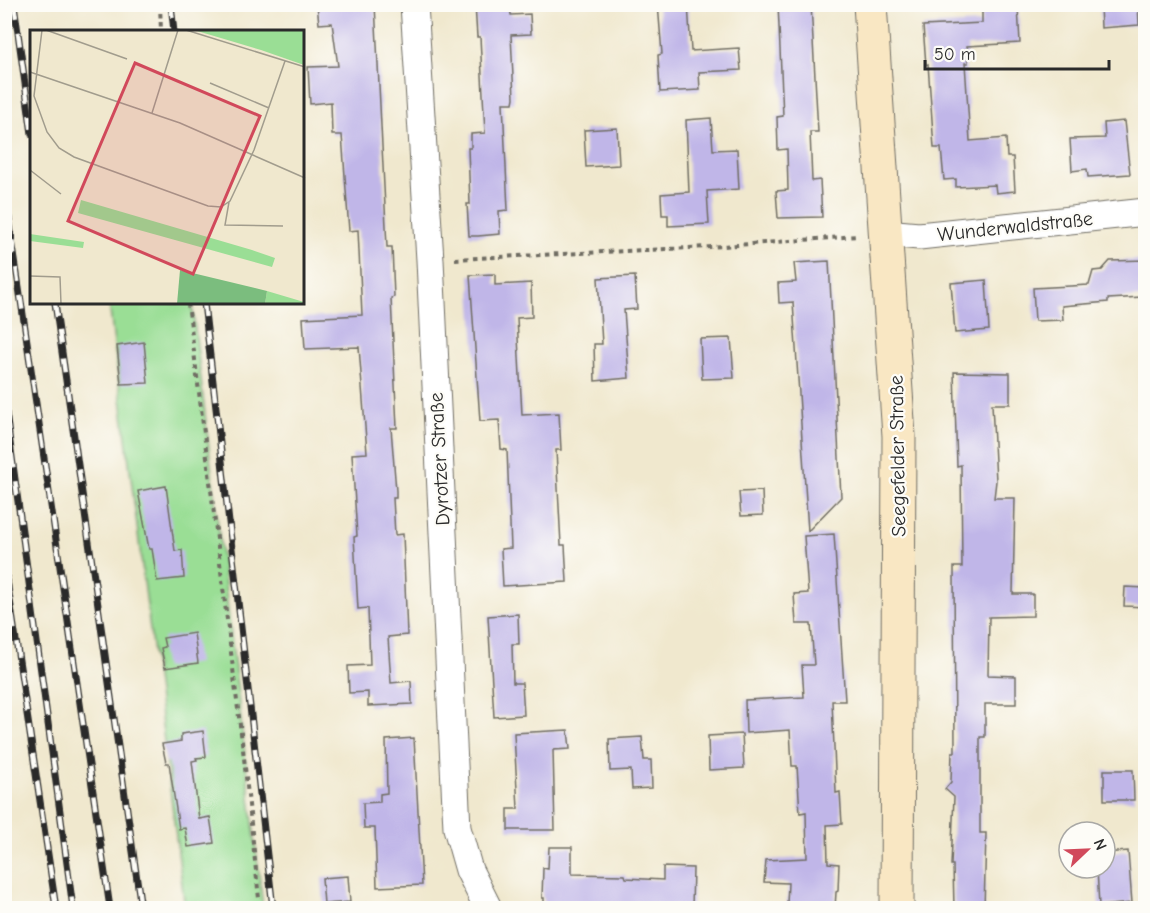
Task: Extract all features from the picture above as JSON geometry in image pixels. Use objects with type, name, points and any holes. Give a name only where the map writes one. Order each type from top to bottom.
[{"type":"street","name":"Dyrotzer Straße","points":[[414,4],[430,260],[457,828],[470,870],[488,909]]},
{"type":"street","name":"Seegefelder Straße","points":[[870,4],[899,436],[897,909]]},
{"type":"street","name":"Wunderwaldstraße","points":[[885,234],[919,236],[1146,212]]},
{"type":"path","points":[[160,4],[161,30]]},
{"type":"path","points":[[430,260],[710,247],[885,234]]},
{"type":"path","points":[[188,304],[260,909]]},
{"type":"green space","points":[[109,304],[192,304],[263,908],[185,908]]},
{"type":"building","points":[[317,4],[375,4],[387,247],[392,247],[394,297],[391,298],[397,428],[391,428],[396,491],[396,498],[393,498],[395,535],[403,534],[407,635],[388,637],[391,683],[411,681],[412,704],[368,706],[368,692],[349,693],[348,666],[370,665],[368,608],[358,609],[354,537],[357,536],[352,454],[367,453],[359,347],[305,349],[303,318],[362,315],[358,230],[349,231],[342,135],[332,135],[331,102],[310,104],[308,67],[338,66],[332,23],[319,24]]},
{"type":"building","points":[[475,4],[506,4],[506,7],[510,7],[511,15],[530,14],[531,34],[511,35],[514,98],[513,103],[503,103],[508,210],[499,211],[500,234],[469,236],[468,148],[471,148],[471,134],[485,133],[480,37],[477,37]]},
{"type":"building","points":[[658,4],[688,4],[691,51],[739,48],[741,70],[699,72],[700,90],[660,92],[658,55],[662,54]]},
{"type":"building","points":[[778,4],[811,4],[818,132],[810,132],[812,181],[820,180],[822,217],[778,218],[776,191],[788,190],[787,149],[778,150],[777,117],[783,116]]},
{"type":"building","points":[[1100,4],[1138,4],[1139,25],[1101,28]]},
{"type":"building","points":[[1018,7],[1020,43],[967,46],[968,63],[965,63],[970,141],[1006,138],[1007,157],[1013,157],[1015,191],[996,193],[995,185],[956,187],[956,179],[944,180],[941,148],[934,148],[923,26],[982,23],[982,9]]},
{"type":"building","points":[[711,118],[713,150],[737,149],[739,189],[707,191],[709,224],[668,226],[668,215],[662,215],[661,194],[689,192],[686,120]]},
{"type":"building","points":[[1124,121],[1130,174],[1088,177],[1087,169],[1072,171],[1070,139],[1105,138],[1104,123]]},
{"type":"building","points":[[617,128],[619,165],[586,167],[584,130]]},
{"type":"building","points":[[1146,260],[1146,290],[1141,290],[1142,297],[1108,299],[1108,302],[1062,306],[1063,320],[1035,321],[1033,288],[1089,285],[1093,271],[1102,270],[1110,261]]},
{"type":"building","points":[[829,261],[841,497],[808,531],[793,302],[779,303],[778,283],[796,282],[794,263]]},
{"type":"building","points":[[495,274],[495,285],[531,283],[532,317],[517,318],[522,415],[559,413],[561,450],[556,450],[561,545],[565,545],[567,582],[503,586],[501,549],[511,548],[507,450],[501,449],[499,420],[480,421],[470,275]]},
{"type":"building","points":[[635,276],[637,309],[624,310],[629,378],[595,381],[594,344],[602,344],[598,278]]},
{"type":"building","points":[[986,280],[989,330],[955,333],[951,283]]},
{"type":"building","points":[[731,338],[734,378],[702,379],[700,339]]},
{"type":"building","points":[[144,342],[148,383],[121,384],[117,346]]},
{"type":"building","points":[[954,372],[1010,373],[1010,404],[992,404],[996,481],[994,498],[1015,498],[1013,594],[1033,594],[1033,616],[989,617],[988,675],[1016,676],[1016,704],[985,704],[985,737],[980,737],[980,833],[986,833],[984,909],[954,909],[953,865],[951,865],[954,797],[945,789],[951,782],[952,752],[955,752],[954,567],[962,567],[961,465],[957,466]]},
{"type":"building","points":[[166,486],[175,551],[182,550],[184,578],[157,581],[138,491]]},
{"type":"building","points":[[762,491],[763,515],[741,516],[739,492]]},
{"type":"building","points":[[834,534],[845,701],[832,701],[836,793],[840,792],[842,824],[827,825],[828,863],[839,864],[835,909],[816,909],[813,905],[787,904],[788,883],[764,882],[766,860],[807,858],[806,812],[800,813],[797,766],[792,766],[790,730],[746,733],[745,700],[804,697],[802,665],[814,665],[811,624],[796,624],[794,594],[808,593],[804,536]]},
{"type":"building","points":[[1125,587],[1146,588],[1146,607],[1124,606]]},
{"type":"building","points":[[518,614],[519,644],[512,644],[513,683],[522,683],[524,715],[494,717],[488,616]]},
{"type":"building","points":[[194,633],[198,663],[165,668],[161,648],[165,647],[163,638]]},
{"type":"building","points":[[568,730],[570,749],[553,750],[555,830],[508,830],[508,809],[518,809],[514,733]]},
{"type":"building","points":[[203,731],[206,757],[192,761],[199,819],[210,817],[214,843],[188,847],[185,828],[179,829],[169,763],[166,763],[162,744],[181,741],[181,734]]},
{"type":"building","points":[[742,734],[744,768],[709,770],[708,736]]},
{"type":"building","points":[[642,737],[644,760],[651,760],[652,788],[632,789],[631,770],[610,771],[609,739]]},
{"type":"building","points":[[414,738],[422,885],[377,887],[375,828],[364,828],[363,803],[380,802],[380,794],[387,793],[386,740]]},
{"type":"building","points":[[1104,770],[1133,770],[1134,800],[1104,800]]},
{"type":"building","points":[[549,847],[572,847],[572,874],[625,875],[626,878],[663,880],[663,867],[693,868],[692,908],[649,907],[650,905],[565,904],[565,906],[544,906],[543,868],[548,869]]},
{"type":"building","points":[[1128,851],[1132,903],[1099,906],[1098,880],[1117,880],[1117,852]]},
{"type":"building","points":[[348,876],[350,902],[324,904],[322,878]]},
{"type":"railway","points":[[14,4],[30,120]]},
{"type":"railway","points":[[171,4],[174,30]]},
{"type":"railway","points":[[4,185],[110,908]]},
{"type":"railway","points":[[55,304],[141,908]]},
{"type":"railway","points":[[204,304],[273,908]]},
{"type":"railway","points":[[4,398],[73,908]]},
{"type":"railway","points":[[4,560],[56,908]]}]
